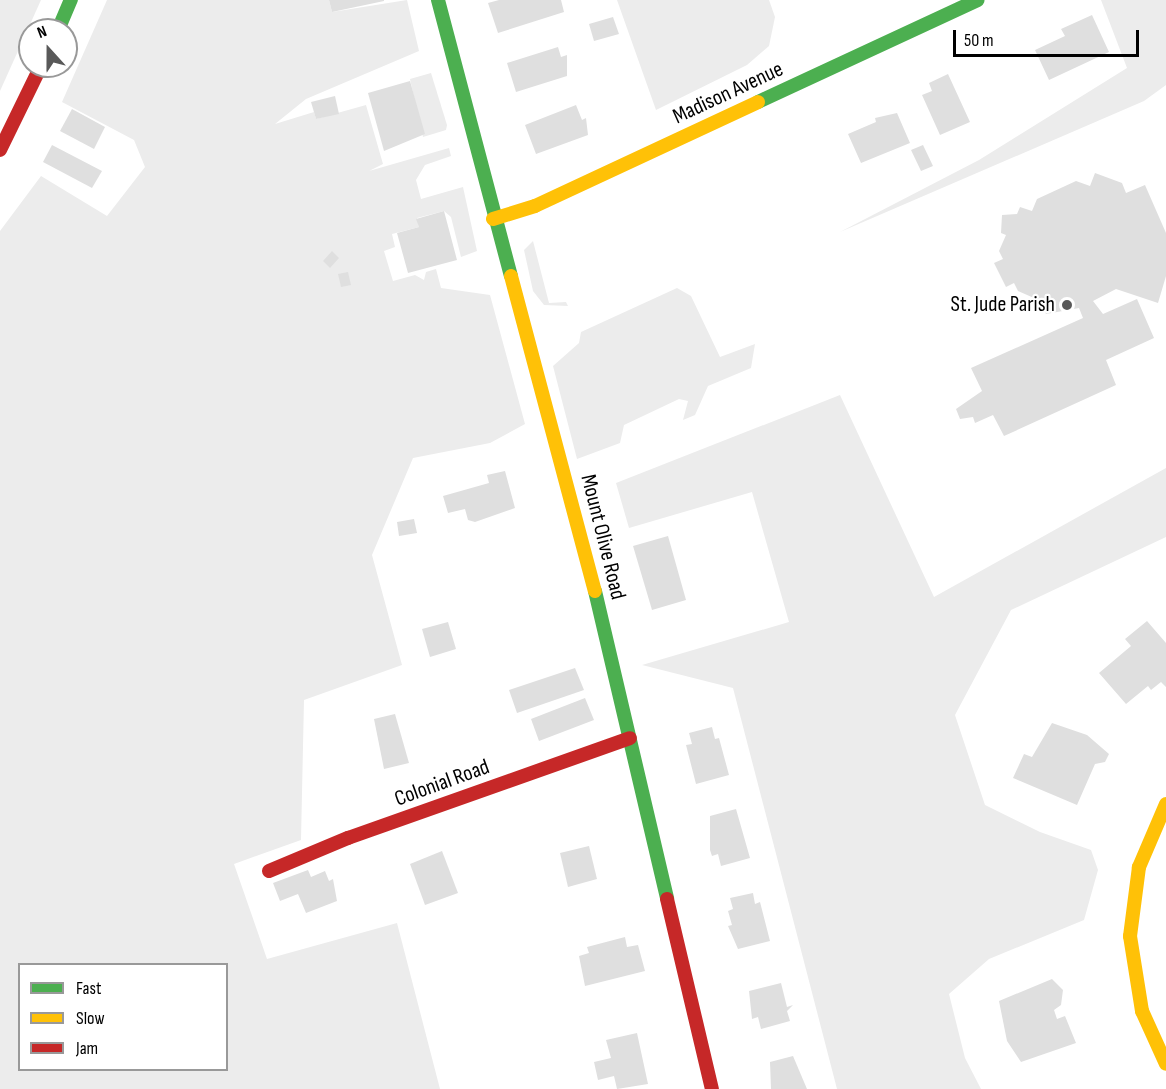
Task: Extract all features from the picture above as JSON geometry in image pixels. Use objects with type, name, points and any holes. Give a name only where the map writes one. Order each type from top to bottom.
[{"type":"main road","points":[[63,18],[71,0]]},
{"type":"main road","name":"Mount Olive Road","points":[[438,0],[493,219],[564,471],[630,738],[712,1089]]},
{"type":"main road","name":"Madison Avenue","points":[[493,219],[535,206],[978,0]]},
{"type":"main road","points":[[0,150],[35,78]]},
{"type":"main road","name":"Colonial Road","points":[[269,871],[348,838],[630,738]]},
{"type":"main road","points":[[1166,804],[1139,867],[1130,936],[1142,1011],[1166,1064]]},
{"type":"shaded area","points":[[0,0],[41,0],[33,18],[18,18],[18,51],[0,91]]},
{"type":"shaded area","points":[[107,0],[329,0],[332,12],[407,0],[419,51],[306,99],[275,124],[314,112],[316,119],[366,105],[383,164],[369,171],[449,148],[451,156],[425,165],[416,180],[421,199],[463,187],[477,251],[461,257],[451,217],[444,211],[417,218],[419,227],[392,234],[395,247],[384,251],[393,281],[415,275],[424,280],[426,272],[436,269],[441,288],[490,295],[525,424],[490,443],[413,458],[372,555],[402,665],[304,700],[301,840],[234,864],[267,959],[397,923],[440,1089],[0,1089],[0,231],[41,176],[107,216],[145,167],[134,140],[62,102],[73,78],[78,78],[78,66]]},
{"type":"shaded area","points":[[617,0],[769,0],[775,17],[769,46],[747,65],[656,110]]},
{"type":"shaded area","points":[[1101,0],[1166,0],[1166,85],[1144,101],[840,232],[979,160],[1127,68]]},
{"type":"shaded area","points":[[431,73],[447,125],[446,130],[423,137],[410,79]]},
{"type":"shaded area","points":[[533,241],[549,303],[566,302],[568,306],[544,305],[533,291],[524,250]]},
{"type":"shaded area","points":[[677,288],[691,296],[720,357],[755,344],[751,368],[708,386],[695,415],[683,420],[688,401],[679,399],[624,425],[620,443],[577,459],[553,366],[579,343],[581,332]]},
{"type":"shaded area","points":[[840,395],[934,597],[1166,468],[1166,537],[1011,610],[955,715],[985,805],[1040,832],[1091,850],[1098,870],[1084,920],[989,959],[949,994],[965,1058],[981,1089],[837,1089],[733,688],[642,665],[789,622],[752,492],[629,528],[616,483]]},
{"type":"building","points":[[329,0],[384,0],[384,1],[332,12]]},
{"type":"building","points":[[499,0],[561,0],[564,12],[498,33],[488,3]]},
{"type":"building","points":[[1092,15],[1109,52],[1049,80],[1035,50],[1065,36],[1061,29]]},
{"type":"building","points":[[613,17],[619,34],[594,41],[589,24]]},
{"type":"building","points":[[558,47],[561,57],[567,55],[567,76],[516,92],[507,63]]},
{"type":"building","points":[[948,74],[970,122],[940,135],[922,95],[932,91],[929,83]]},
{"type":"building","points":[[410,81],[425,134],[384,151],[368,93]]},
{"type":"building","points":[[335,96],[339,114],[316,119],[311,102]]},
{"type":"building","points":[[576,105],[582,120],[586,118],[588,135],[536,154],[525,125]]},
{"type":"building","points":[[72,109],[105,127],[94,149],[60,131]]},
{"type":"building","points":[[897,113],[910,143],[861,163],[848,134],[876,122],[875,118]]},
{"type":"building","points":[[52,145],[102,171],[92,188],[43,162]]},
{"type":"building","points":[[923,145],[933,166],[921,171],[911,150]]},
{"type":"building","name":"St. Jude Parish","points":[[1095,173],[1122,183],[1126,193],[1145,185],[1166,233],[1166,276],[1158,303],[1116,289],[1093,301],[1103,314],[1137,299],[1154,338],[1106,360],[1116,385],[1004,436],[993,415],[975,423],[973,417],[960,419],[956,409],[982,391],[971,368],[1083,318],[1079,308],[1046,314],[1042,306],[1033,302],[1034,298],[1018,291],[1014,283],[1006,287],[994,263],[1003,259],[999,251],[1006,235],[1001,233],[1002,215],[1017,214],[1020,207],[1032,211],[1037,199],[1076,181],[1090,186]]},
{"type":"building","points":[[444,211],[457,260],[408,273],[397,233],[419,227],[416,219]]},
{"type":"building","points":[[332,251],[339,258],[330,268],[323,261]]},
{"type":"building","points":[[348,272],[351,285],[341,287],[338,274]]},
{"type":"building","points":[[505,471],[515,508],[475,522],[468,520],[465,509],[448,513],[443,496],[489,483],[487,475]]},
{"type":"building","points":[[414,519],[417,533],[399,536],[397,522]]},
{"type":"building","points":[[668,536],[686,600],[652,610],[633,546]]},
{"type":"building","points":[[1147,621],[1166,643],[1166,687],[1161,682],[1151,690],[1148,686],[1126,704],[1099,673],[1131,646],[1125,639]]},
{"type":"building","points":[[448,622],[456,649],[430,657],[422,629]]},
{"type":"building","points":[[575,668],[584,690],[517,713],[509,690]]},
{"type":"building","points":[[585,698],[594,720],[539,741],[531,719]]},
{"type":"building","points":[[395,714],[409,763],[384,769],[374,719]]},
{"type":"building","points":[[1052,723],[1087,735],[1109,754],[1105,762],[1095,764],[1077,805],[1013,778],[1024,754],[1032,757]]},
{"type":"building","points":[[712,727],[715,739],[719,738],[729,775],[696,784],[686,745],[692,744],[689,733]]},
{"type":"building","points":[[736,809],[750,858],[721,866],[718,854],[712,856],[710,850],[710,816]]},
{"type":"building","points":[[589,846],[597,879],[568,887],[560,853]]},
{"type":"building","points":[[442,851],[458,893],[425,905],[410,864]]},
{"type":"building","points":[[308,870],[311,877],[325,871],[329,881],[333,879],[337,901],[306,913],[298,894],[280,901],[273,883]]},
{"type":"building","points":[[753,893],[755,904],[760,902],[770,941],[738,949],[728,926],[732,925],[728,911],[733,909],[730,898]]},
{"type":"building","points":[[625,937],[627,947],[638,945],[645,971],[585,986],[579,956],[589,953],[587,947]]},
{"type":"building","points":[[1052,979],[1063,990],[1061,1005],[1054,1010],[1057,1019],[1065,1016],[1076,1043],[1021,1062],[1007,1041],[999,1001]]},
{"type":"building","points":[[781,983],[787,1007],[793,1005],[787,1011],[790,1021],[761,1029],[758,1017],[752,1019],[749,991]]},
{"type":"building","points":[[637,1033],[648,1084],[617,1089],[614,1076],[598,1080],[594,1062],[611,1058],[606,1040]]},
{"type":"building","points":[[793,1056],[807,1089],[771,1089],[770,1062]]},
{"type":"traffic: fast","points":[[63,18],[71,0]]},
{"type":"traffic: fast","points":[[438,0],[511,276]]},
{"type":"traffic: fast","points":[[758,102],[978,0]]},
{"type":"traffic: fast","points":[[595,591],[667,899]]},
{"type":"traffic: slow","points":[[493,219],[535,206],[758,102]]},
{"type":"traffic: slow","points":[[511,276],[595,591]]},
{"type":"traffic: slow","points":[[1166,804],[1139,867],[1130,936],[1142,1011],[1166,1064]]},
{"type":"traffic: jam","points":[[0,150],[35,78]]},
{"type":"traffic: jam","points":[[269,871],[348,838],[630,738]]},
{"type":"traffic: jam","points":[[667,899],[712,1089]]},
{"type":"place","name":"St. Jude Parish","points":[[1067,305]]}]
